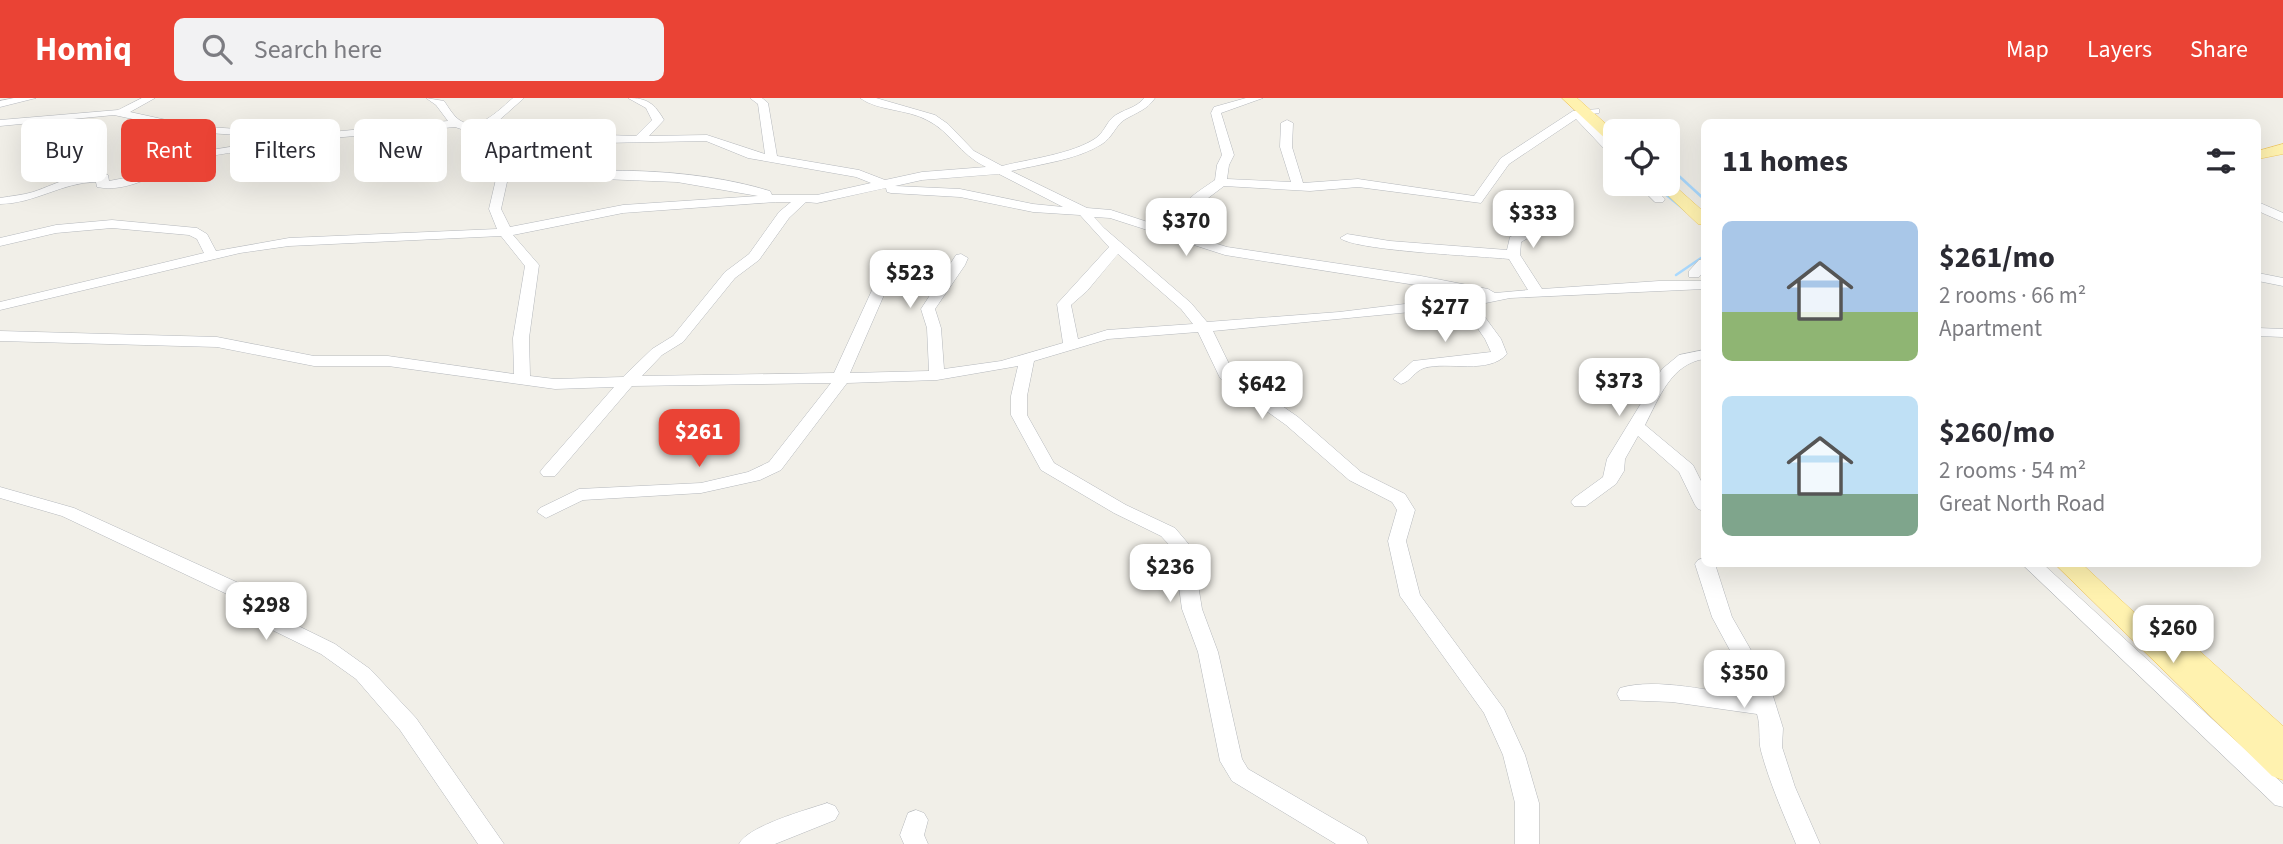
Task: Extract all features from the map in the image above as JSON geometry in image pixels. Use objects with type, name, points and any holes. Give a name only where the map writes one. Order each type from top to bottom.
[{"type":"main road","points":[[1569,98],[1603,121]]},
{"type":"main road","points":[[1584,109],[1603,129]]},
{"type":"main road","points":[[2261,154],[2283,149]]},
{"type":"main road","points":[[1680,185],[1701,204]]},
{"type":"main road","points":[[1667,196],[1701,218]]},
{"type":"main road","points":[[2070,567],[2283,768]]},
{"type":"main road","points":[[2091,567],[2283,743]]},
{"type":"street","points":[[0,104],[31,98]]},
{"type":"street","points":[[122,112],[150,98]]},
{"type":"street","points":[[431,98],[440,103],[456,124]]},
{"type":"street","points":[[494,119],[519,98]]},
{"type":"street","points":[[633,98],[650,106],[657,120],[640,138]]},
{"type":"street","points":[[755,98],[762,103],[772,159]]},
{"type":"street","points":[[865,98],[889,102],[929,116],[941,123],[963,149],[1084,212],[1088,221],[1186,306],[1204,328],[1226,375],[1292,421],[1355,476],[1399,498],[1406,510],[1397,541],[1410,597],[1493,709],[1514,755],[1527,803],[1527,844]]},
{"type":"street","points":[[0,306],[133,276],[211,254],[289,243],[508,232],[622,209],[776,198],[817,199],[922,176],[999,170],[1058,156],[1098,142],[1112,130],[1116,120],[1144,106],[1150,98]]},
{"type":"street","points":[[1221,182],[1223,165],[1228,155],[1216,113],[1219,108],[1258,98]]},
{"type":"street","points":[[1178,237],[1179,219],[1183,209],[1221,182],[1298,186],[1358,183],[1477,200],[1505,160],[1522,152],[1584,109],[1603,137]]},
{"type":"street","points":[[0,123],[96,112],[122,112],[194,130],[230,132]]},
{"type":"street","points":[[1287,123],[1286,147],[1298,186]]},
{"type":"street","points":[[340,134],[461,125]]},
{"type":"street","points":[[616,139],[707,138],[748,154],[859,174],[883,184]]},
{"type":"street","points":[[2,201],[33,196],[78,178],[104,178],[101,184],[107,185],[138,179],[189,158],[230,151]]},
{"type":"street","points":[[616,174],[641,174],[726,185],[776,198]]},
{"type":"street","points":[[501,182],[495,209],[508,232],[509,240],[532,265],[520,338],[522,380]]},
{"type":"street","points":[[866,188],[960,193],[1033,208],[1111,214],[1225,251],[1421,280],[1482,293],[1538,294],[1659,285],[1701,275]]},
{"type":"street","points":[[549,472],[626,383],[657,352],[678,339],[730,275],[754,257],[784,215],[801,200]]},
{"type":"street","points":[[2261,207],[2283,218]]},
{"type":"street","points":[[1535,223],[1535,230],[1515,240],[1513,254],[1538,294]]},
{"type":"street","points":[[0,242],[57,229],[112,224],[192,231],[202,237],[211,254]]},
{"type":"street","points":[[1347,238],[1390,245],[1513,254]]},
{"type":"street","points":[[1070,344],[1064,304],[1082,289],[1116,246]]},
{"type":"street","points":[[937,375],[934,328],[928,309],[957,272],[961,258]]},
{"type":"street","points":[[546,512],[579,495],[701,488],[769,470],[782,460],[841,378],[880,288],[888,261]]},
{"type":"street","points":[[2261,278],[2283,282]]},
{"type":"street","points":[[0,336],[217,342],[314,361],[388,361],[555,384],[731,378],[841,378],[937,375],[1027,359],[1107,335],[1467,302],[1510,294]]},
{"type":"street","points":[[1401,379],[1419,363],[1491,359],[1499,354],[1493,339],[1467,302]]},
{"type":"street","points":[[2261,332],[2283,333]]},
{"type":"street","points":[[1580,502],[1610,480],[1615,471],[1616,460],[1651,397],[1669,371],[1682,360],[1701,356]]},
{"type":"street","points":[[1027,359],[1019,396],[1019,415],[1047,466],[1120,509],[1168,532],[1183,548],[1192,609],[1208,652],[1231,761],[1240,775],[1356,844]]},
{"type":"street","points":[[1636,426],[1687,469],[1701,499]]},
{"type":"street","points":[[0,492],[68,512],[236,590],[255,603],[267,619],[328,649],[363,674],[392,703],[492,844]]},
{"type":"street","points":[[1707,567],[1722,617],[1757,680],[1772,728],[1771,747],[1783,787],[1808,844]]},
{"type":"street","points":[[2035,567],[2283,798]]},
{"type":"street","points":[[1628,694],[1672,694],[1766,707]]},
{"type":"street","points":[[751,844],[827,813]]},
{"type":"waterway","points":[[1680,177],[1701,196]]},
{"type":"waterway","points":[[1668,196],[1686,211]]},
{"type":"waterway","points":[[1676,275],[1701,258]]}]
